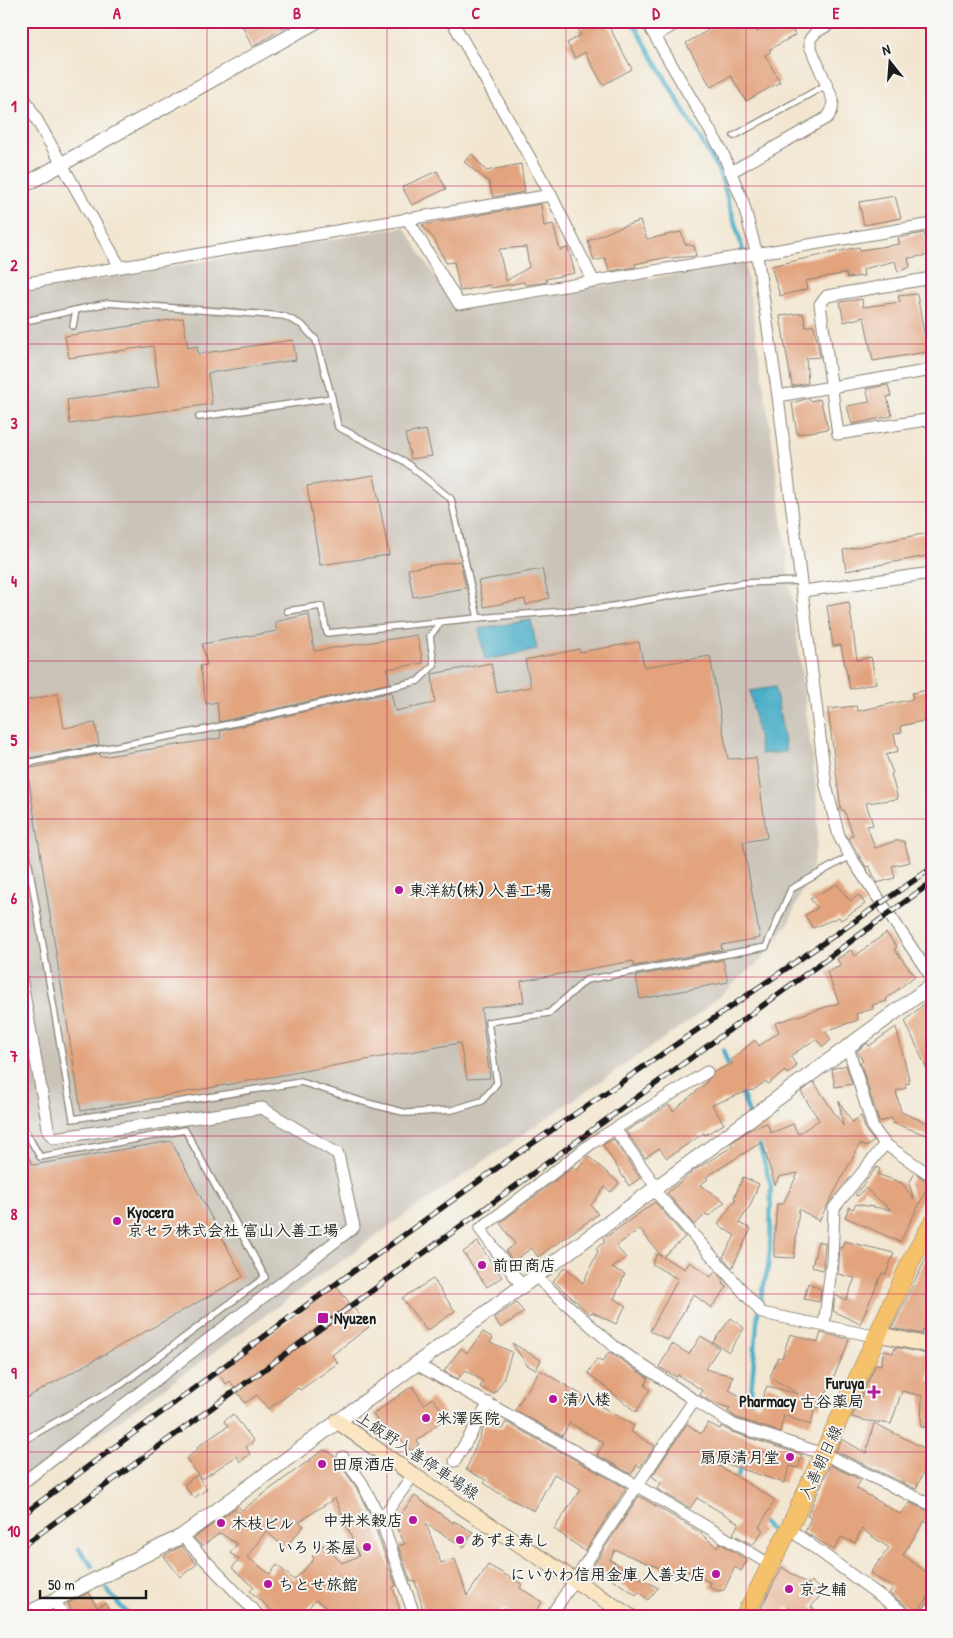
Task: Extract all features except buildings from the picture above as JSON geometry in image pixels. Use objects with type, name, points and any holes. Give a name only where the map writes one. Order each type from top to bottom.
[{"type":"main road","name":"入善朝日線","points":[[744,1617],[789,1529],[912,1259],[932,1224]]},
{"type":"main road","points":[[878,1334],[932,1346]]},
{"type":"main road","name":"上飯野入善停車場線","points":[[337,1421],[413,1475],[631,1617]]},
{"type":"street","points":[[21,187],[317,21]]},
{"type":"street","points":[[452,21],[551,195],[594,282]]},
{"type":"street","points":[[646,21],[722,151],[743,202],[757,255],[778,396],[826,786],[839,836],[850,856],[932,978]]},
{"type":"street","points":[[655,36],[680,21]]},
{"type":"street","points":[[731,172],[828,117],[832,110],[832,100],[810,46],[810,39],[816,32],[835,21]]},
{"type":"street","points":[[21,92],[120,267]]},
{"type":"street","points":[[21,284],[551,195]]},
{"type":"street","points":[[407,218],[459,304],[932,224]]},
{"type":"street","points":[[932,278],[827,296],[820,304],[838,434],[932,419]]},
{"type":"street","points":[[778,396],[932,370]]},
{"type":"street","points":[[802,586],[932,573]]},
{"type":"street","points":[[21,977],[49,1133],[54,1138],[262,1108],[338,1154],[354,1228],[21,1484]]},
{"type":"street","points":[[21,1617],[182,1536],[932,985]]},
{"type":"street","points":[[848,1047],[873,1128],[885,1144],[932,1176]]},
{"type":"street","points":[[522,1286],[480,1229],[562,1164],[653,1104],[682,1090],[706,1072]]},
{"type":"street","points":[[615,1129],[656,1189],[762,1313],[869,1335],[878,1334]]},
{"type":"street","points":[[824,1325],[832,1261],[834,1208],[885,1144]]},
{"type":"street","points":[[536,1277],[615,1346],[734,1425],[824,1454],[932,1505]]},
{"type":"street","points":[[416,1364],[636,1485],[771,1565]]},
{"type":"street","points":[[550,1617],[694,1400]]},
{"type":"street","points":[[455,1461],[488,1403]]},
{"type":"street","points":[[344,1457],[362,1483],[381,1520],[415,1617]]},
{"type":"street","points":[[381,1520],[413,1475]]},
{"type":"street","points":[[789,1529],[908,1617]]},
{"type":"street","points":[[182,1536],[260,1617]]},
{"type":"street","points":[[54,1601],[65,1617]]},
{"type":"street","points":[[925,1617],[932,1608]]},
{"type":"lane","points":[[734,136],[826,85]]},
{"type":"lane","points":[[21,322],[107,304],[284,316],[302,326],[316,340],[338,427],[404,461],[451,499],[478,618]]},
{"type":"lane","points":[[73,326],[76,310]]},
{"type":"lane","points":[[199,417],[332,398]]},
{"type":"lane","points":[[287,611],[321,606],[327,633],[602,608],[744,583],[802,586]]},
{"type":"lane","points":[[21,768],[27,763],[208,729],[418,681],[434,665],[430,636],[441,622]]},
{"type":"lane","points":[[21,755],[27,763]]},
{"type":"lane","points":[[21,819],[73,1119],[301,1082],[407,1113],[452,1110],[482,1101],[497,1083],[488,1022],[549,1013],[586,980],[766,947],[791,889],[850,856]]},
{"type":"lane","points":[[21,1124],[40,1157],[185,1130],[265,1277],[122,1384],[21,1442]]},
{"type":"shaded area","points":[[404,227],[455,309],[745,263],[772,440],[818,804],[817,842],[812,867],[788,924],[762,959],[699,1014],[405,1215],[21,1491],[21,293]]},
{"type":"water","points":[[531,620],[537,650],[485,660],[479,629]]},
{"type":"water","points":[[775,687],[786,752],[761,754],[750,691]]},
{"type":"waterway","points":[[632,21],[717,168],[743,251]]},
{"type":"waterway","points":[[723,1050],[730,1070]]},
{"type":"waterway","points":[[741,1090],[755,1132]]},
{"type":"waterway","points":[[750,1405],[758,1312],[768,1267],[770,1248],[771,1186],[758,1139]]},
{"type":"waterway","points":[[737,1482],[741,1462]]},
{"type":"waterway","points":[[758,1519],[771,1530]]},
{"type":"waterway","points":[[79,1549],[92,1566]]},
{"type":"waterway","points":[[106,1589],[130,1617]]},
{"type":"railway","points":[[21,1516],[311,1302],[504,1163],[932,868]]},
{"type":"railway","points":[[21,1547],[932,882]]},
{"type":"place","name":"東洋紡(株) 入善工場","points":[[399,890]]},
{"type":"place","name":"Kyocera 京セラ株式会社 富山入善工場","points":[[117,1221]]},
{"type":"place","name":"前田商店","points":[[482,1265]]},
{"type":"place","name":"Nyuzen","points":[[323,1318]]},
{"type":"place","name":"Furuya Pharmacy 古谷薬局","points":[[874,1392]]},
{"type":"place","name":"清八楼","points":[[553,1399]]},
{"type":"place","name":"米澤医院","points":[[426,1418]]},
{"type":"place","name":"扇原清月堂","points":[[790,1457]]},
{"type":"place","name":"田原酒店","points":[[322,1464]]},
{"type":"place","name":"中井米穀店","points":[[413,1520]]},
{"type":"place","name":"木枝ビル","points":[[221,1523]]},
{"type":"place","name":"あずま寿し","points":[[460,1540]]},
{"type":"place","name":"いろり茶屋","points":[[367,1547]]},
{"type":"place","name":"にいかわ信用金庫 入善支店","points":[[716,1574]]},
{"type":"place","name":"ちとせ旅館","points":[[268,1584]]},
{"type":"place","name":"京之輔","points":[[789,1589]]}]
